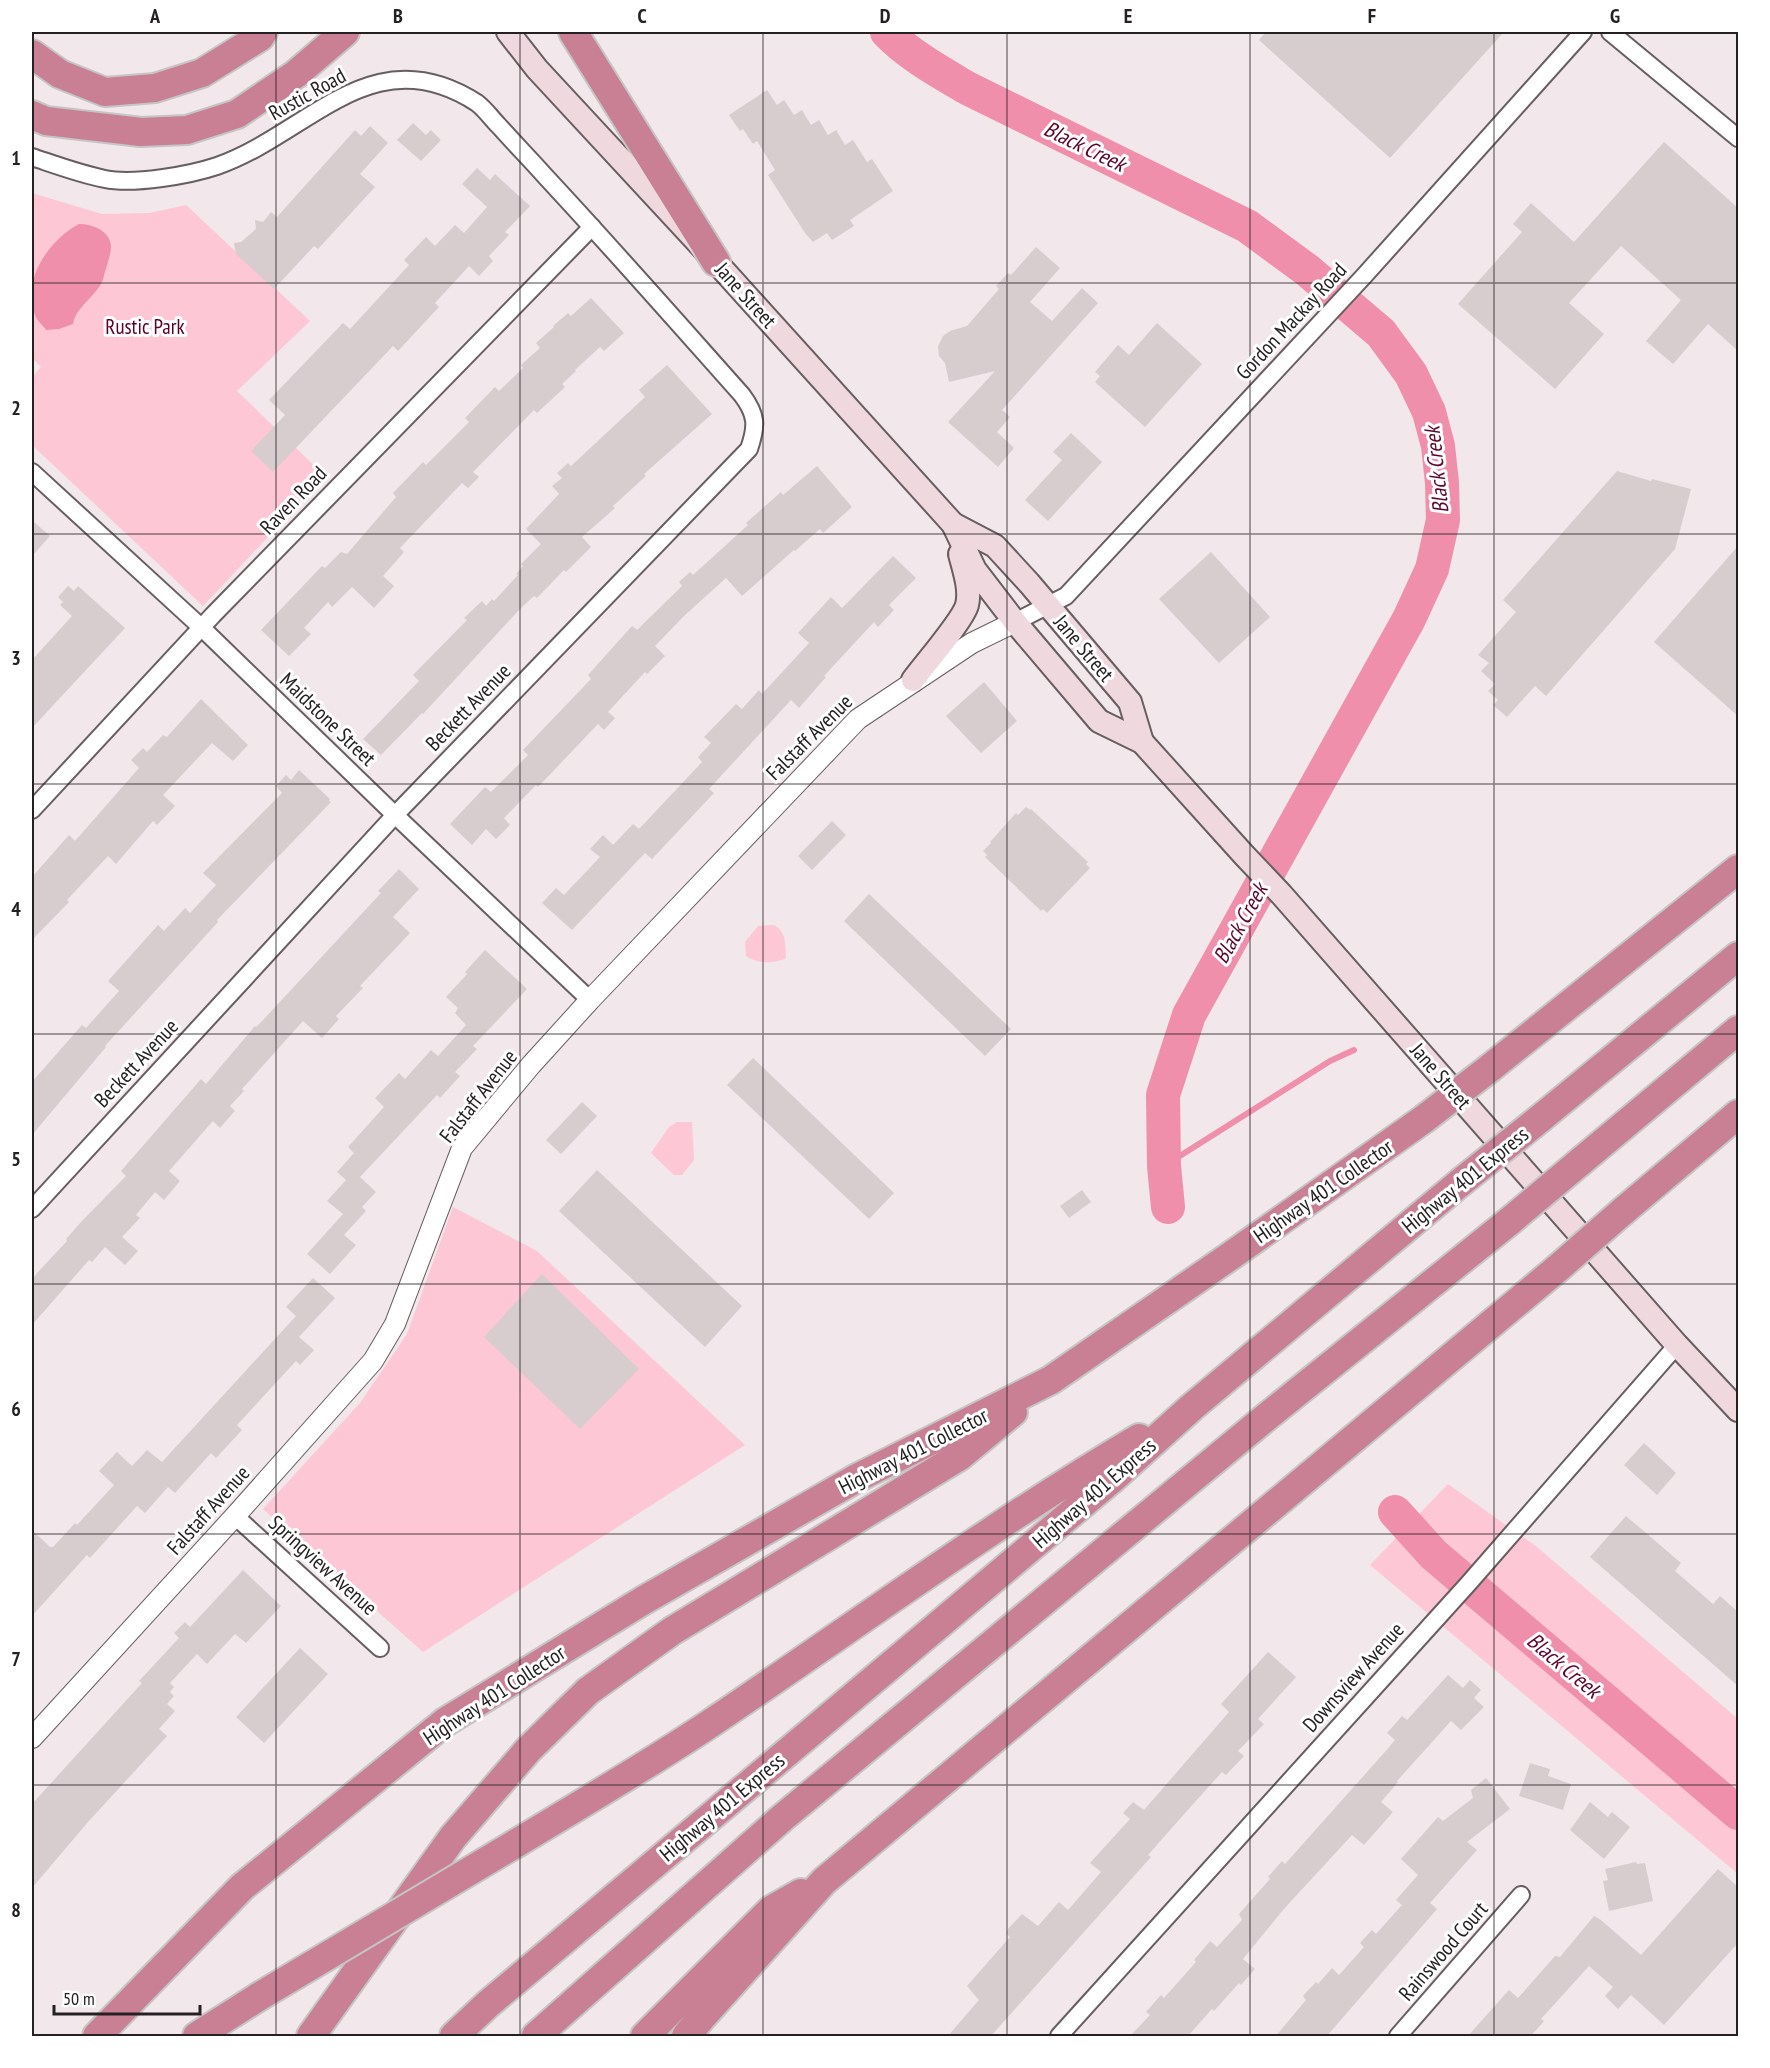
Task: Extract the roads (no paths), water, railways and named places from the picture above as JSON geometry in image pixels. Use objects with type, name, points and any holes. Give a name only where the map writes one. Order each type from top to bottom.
[{"type":"highway","points":[[32,54],[60,74],[105,92],[155,88],[202,73],[260,37],[263,32]]},
{"type":"highway","points":[[32,115],[46,121],[141,132],[187,130],[237,114],[296,74],[345,32]]},
{"type":"highway","points":[[573,32],[716,262]]},
{"type":"highway","name":"Highway 401 Collector","points":[[97,2037],[242,1887],[445,1722],[644,1600],[857,1478],[1051,1380],[1424,1119],[1738,870]]},
{"type":"highway","name":"Highway 401 Express","points":[[454,2037],[488,2004],[1103,1487],[1192,1407],[1461,1182],[1738,956]]},
{"type":"highway","points":[[536,2037],[782,1818],[1264,1419],[1512,1220],[1738,1030]]},
{"type":"highway","points":[[686,2037],[702,2016],[824,1881],[1558,1268],[1738,1114]]},
{"type":"highway","points":[[311,2037],[453,1837],[528,1750],[588,1691],[672,1630],[960,1456],[1051,1380]]},
{"type":"highway","points":[[197,2037],[260,1996],[515,1844],[705,1726],[933,1571],[1089,1469],[1192,1407]]},
{"type":"highway","points":[[645,2037],[771,1910],[824,1881]]},
{"type":"main road","name":"Jane Street","points":[[493,32],[537,69]]},
{"type":"main road","name":"Jane Street","points":[[508,32],[537,69],[716,262],[952,524],[975,570],[1015,622],[1099,721],[1142,742],[1281,894],[1677,1345],[1738,1410]]},
{"type":"main road","name":"Jane Street","points":[[952,524],[995,546],[1048,605],[1130,702],[1142,742]]},
{"type":"main road","points":[[913,680],[967,604],[967,578],[952,524]]},
{"type":"street","name":"Gordon Mackay Road","points":[[1015,622],[1066,596],[1364,276],[1583,32]]},
{"type":"street","points":[[1610,32],[1738,135]]},
{"type":"street","name":"Rustic Road","points":[[32,157],[107,179],[166,177],[216,166],[239,157],[335,99],[359,89],[386,82],[413,80],[434,82],[479,105],[592,227]]},
{"type":"street","name":"Raven Road","points":[[32,810],[202,628],[592,227]]},
{"type":"street","name":"Beckett Avenue","points":[[32,1209],[395,815],[749,449],[754,434],[755,420],[751,406],[592,227]]},
{"type":"street","name":"Maidstone Street","points":[[32,472],[202,628],[590,1000]]},
{"type":"street","name":"Falstaff Avenue","points":[[32,1738],[373,1361],[395,1324],[462,1148],[524,1073],[590,1000],[858,719],[913,680],[972,643],[1015,622]]},
{"type":"street","name":"Downsview Avenue","points":[[1059,2037],[1437,1619],[1677,1345]]},
{"type":"street","name":"Springview Avenue","points":[[235,1516],[380,1648]]},
{"type":"street","name":"Rainswood Court","points":[[1398,2037],[1521,1895]]},
{"type":"waterway","name":"Black Creek","points":[[887,32],[915,56],[967,88],[1247,226],[1307,270],[1381,333],[1411,374],[1429,412],[1438,446],[1443,520],[1432,569],[1409,619],[1189,1015],[1163,1095],[1164,1166],[1168,1207]]},
{"type":"waterway","points":[[1164,1166],[1330,1061],[1354,1050]]},
{"type":"waterway","name":"Black Creek","points":[[1395,1512],[1434,1555],[1738,1813]]},
{"type":"park label","name":"Rustic Park","points":[[145,326]]}]
